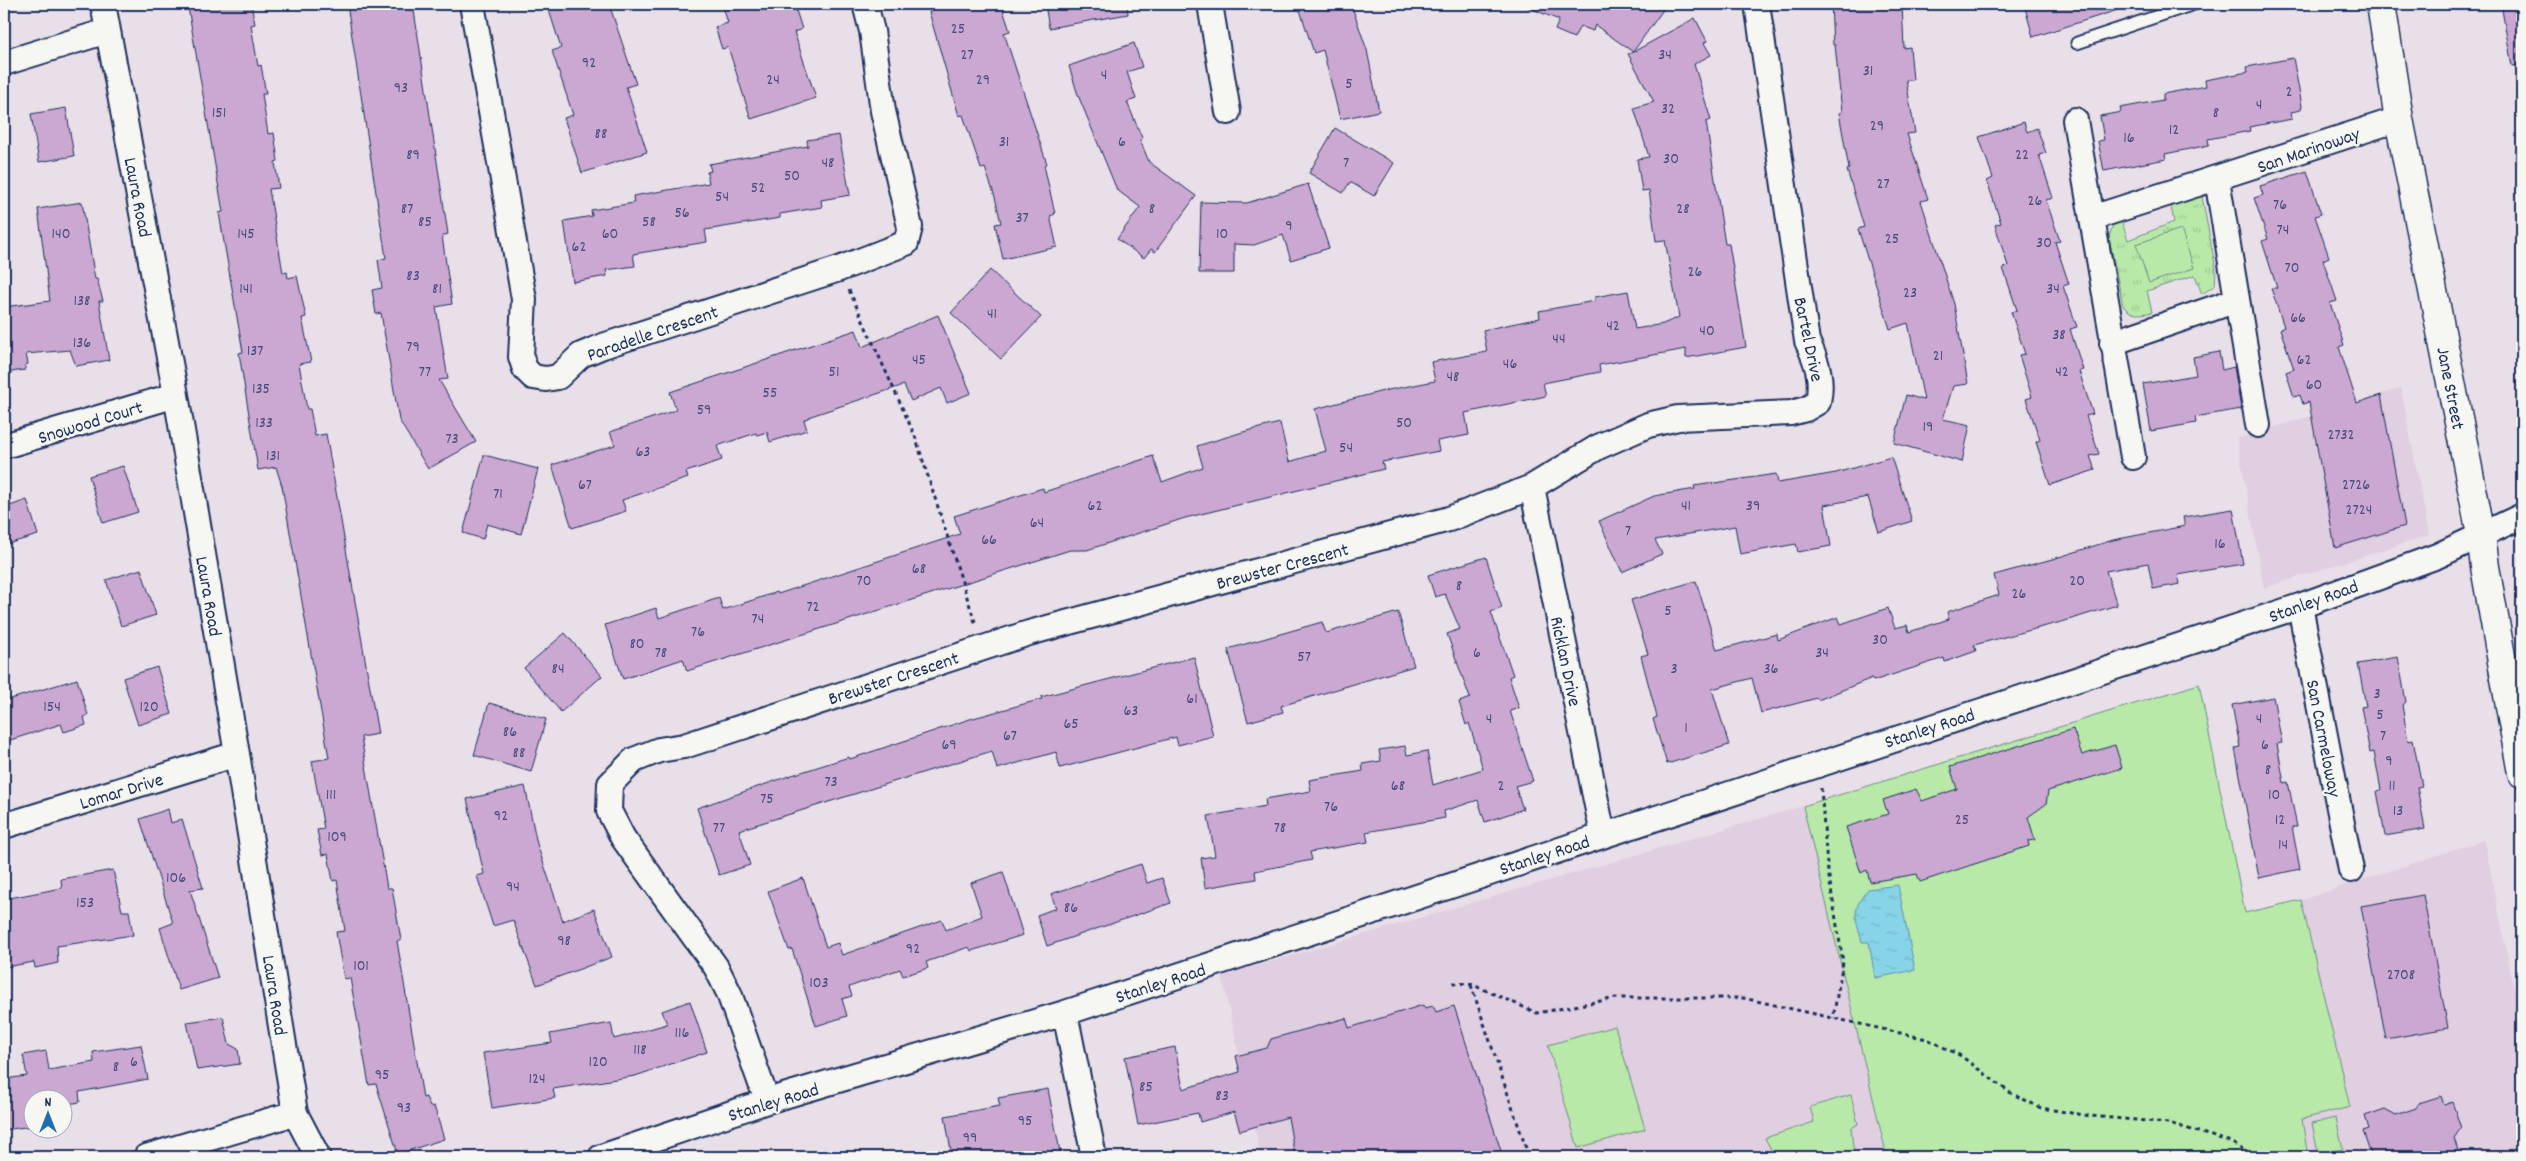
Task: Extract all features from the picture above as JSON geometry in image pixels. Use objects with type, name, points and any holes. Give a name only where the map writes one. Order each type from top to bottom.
[{"type":"main road","name":"Jane Street","points":[[2381,4],[2399,119],[2482,534],[2485,567],[2522,773]]},
{"type":"street","name":"Laura Road","points":[[104,4],[107,31],[176,395],[238,754],[295,1113],[318,1157]]},
{"type":"street","name":"Paradelle Crescent","points":[[472,4],[524,299],[521,357],[525,369],[533,378],[546,379],[558,377],[581,355],[603,346],[839,269],[906,243],[910,227],[887,129],[872,31],[865,4]]},
{"type":"street","points":[[1210,4],[1228,112]]},
{"type":"street","name":"Bartel Drive","points":[[1532,487],[1598,447],[1648,425],[1678,418],[1791,413],[1806,409],[1818,402],[1822,387],[1816,362],[1807,341],[1757,4]]},
{"type":"street","points":[[4,63],[107,31]]},
{"type":"street","name":"San Marinoway","points":[[2092,218],[2399,119]]},
{"type":"street","points":[[2075,120],[2133,456]]},
{"type":"street","points":[[2217,179],[2258,425]]},
{"type":"street","points":[[2112,343],[2237,300]]},
{"type":"street","name":"Snowood Court","points":[[4,446],[176,395]]},
{"type":"street","name":"Brewster Crescent","points":[[767,1101],[730,993],[716,967],[623,838],[609,811],[610,784],[634,760],[659,750],[684,746],[983,647],[1449,519],[1532,487]]},
{"type":"street","name":"Ricklan Drive","points":[[1532,487],[1603,834]]},
{"type":"street","name":"Stanley Road","points":[[601,1157],[767,1101],[1065,1013],[1603,834],[2300,606],[2437,556],[2522,516]]},
{"type":"street","name":"San Carmeloway","points":[[2300,606],[2351,870]]},
{"type":"street","name":"Lomar Drive","points":[[4,826],[238,754]]},
{"type":"street","points":[[1065,1013],[1094,1157]]},
{"type":"street","points":[[146,1157],[295,1113]]},
{"type":"lane","points":[[2077,43],[2194,4]]},
{"type":"path","points":[[839,269],[915,436],[983,647]]},
{"type":"path","points":[[1821,787],[1827,865],[1843,962],[1833,1018]]},
{"type":"path","points":[[1453,982],[1471,984],[1537,1013],[1616,998],[1743,998],[1927,1039],[1961,1056],[2009,1092],[2041,1108],[2090,1116],[2169,1123],[2231,1142],[2253,1157]]},
{"type":"path","points":[[1471,984],[1528,1157]]},
{"type":"shaded area","points":[[2401,388],[2429,535],[2264,588],[2237,439]]},
{"type":"shaded area","points":[[1803,806],[1887,1157],[1261,1157],[1222,976]]},
{"type":"shaded area","points":[[2484,840],[2522,1027],[2522,1157],[2308,1157],[2301,1119],[2350,1107],[2301,900]]},
{"type":"green space","points":[[2201,192],[2216,270],[2215,285],[2202,294],[2195,275],[2147,291],[2152,312],[2139,314],[2130,312],[2123,306],[2109,237],[2114,221],[2120,217],[2128,240],[2174,222],[2170,202]]},
{"type":"green space","points":[[2181,229],[2194,268],[2149,283],[2136,244]]},
{"type":"green space","points":[[2199,684],[2245,913],[2301,900],[2350,1107],[2302,1119],[2308,1157],[1887,1157],[1803,806]]},
{"type":"green space","points":[[1615,1026],[1645,1129],[1578,1148],[1548,1045]]},
{"type":"green space","points":[[1851,1095],[1858,1124],[1851,1128],[1854,1157],[1775,1157],[1765,1138],[1814,1122],[1810,1107]]},
{"type":"green space","points":[[2336,1118],[2343,1149],[2318,1154],[2312,1123]]},
{"type":"water","points":[[1898,885],[1915,970],[1875,978],[1869,942],[1862,942],[1856,920],[1857,908],[1868,889]]},
{"type":"building","points":[[206,4],[251,4],[255,24],[251,25],[258,66],[261,65],[266,94],[262,94],[268,134],[274,133],[278,161],[275,162],[279,188],[269,189],[283,273],[287,272],[288,278],[297,276],[306,317],[302,318],[311,362],[299,364],[307,409],[310,409],[315,436],[326,434],[378,734],[361,737],[387,888],[392,888],[401,940],[397,941],[423,1098],[426,1097],[430,1107],[434,1106],[444,1139],[398,1154],[376,1084],[369,1085],[350,978],[344,979],[336,932],[345,931],[337,880],[333,881],[328,854],[322,855],[317,830],[324,829],[312,761],[329,758],[282,486],[276,467],[258,470],[239,353],[243,352],[219,213],[223,212],[188,7]]},
{"type":"building","points":[[347,4],[413,4],[448,234],[442,236],[452,304],[436,307],[448,379],[439,380],[476,442],[428,469],[399,420],[381,313],[376,314],[372,290],[382,288],[378,260],[386,258]]},
{"type":"building","points":[[547,4],[609,4],[636,84],[626,87],[647,152],[582,173],[564,118],[573,115],[552,51],[561,48]]},
{"type":"building","points":[[722,4],[794,4],[802,29],[794,32],[816,98],[751,119],[728,47],[722,49],[715,27],[728,23]]},
{"type":"building","points":[[931,4],[1001,4],[1010,31],[1004,33],[1047,164],[1044,165],[1055,214],[1050,216],[1057,247],[1003,259],[995,224],[1001,223],[995,197],[985,168],[981,169],[963,115],[959,116],[929,12],[933,11]]},
{"type":"building","points":[[1045,4],[1127,4],[1128,14],[1049,28]]},
{"type":"building","points":[[1298,4],[1351,4],[1367,50],[1379,111],[1340,119],[1323,50],[1314,53]]},
{"type":"building","points":[[1520,4],[1667,4],[1633,52],[1595,25],[1593,31],[1580,26],[1574,38],[1555,30],[1559,20]]},
{"type":"building","points":[[1831,4],[1902,4],[1904,48],[1910,47],[1913,80],[1906,80],[1915,133],[1907,134],[1928,199],[1921,201],[1954,304],[1968,384],[1953,386],[1943,419],[1970,425],[1962,462],[1894,443],[1906,395],[1924,400],[1908,323],[1890,329],[1858,229],[1864,227],[1847,170],[1849,169],[1839,113],[1842,112],[1835,45],[1833,45]]},
{"type":"building","points":[[2024,4],[2123,4],[2124,8],[2033,37]]},
{"type":"building","points":[[2501,4],[2522,4],[2522,65],[2512,66]]},
{"type":"building","points":[[1695,18],[1707,41],[1704,43],[1711,55],[1694,64],[1711,120],[1706,122],[1725,244],[1729,244],[1746,347],[1686,358],[1686,349],[1599,365],[1600,372],[1543,383],[1546,396],[1465,413],[1469,435],[1437,441],[1439,451],[1382,462],[1384,469],[1185,518],[1087,550],[1070,550],[687,671],[683,659],[623,679],[605,625],[656,608],[659,618],[719,598],[723,610],[777,592],[778,594],[960,534],[954,516],[1043,488],[1044,492],[1153,456],[1162,482],[1203,467],[1197,446],[1280,423],[1289,462],[1326,451],[1315,409],[1383,391],[1435,381],[1431,362],[1487,352],[1483,330],[1540,318],[1539,311],[1595,301],[1595,297],[1628,291],[1635,329],[1663,324],[1679,317],[1665,240],[1656,241],[1649,190],[1642,191],[1637,159],[1649,157],[1634,108],[1654,102],[1628,54]]},
{"type":"building","points":[[1134,43],[1142,67],[1127,72],[1136,99],[1127,102],[1142,138],[1140,140],[1149,162],[1196,196],[1155,252],[1151,249],[1144,258],[1117,239],[1140,207],[1117,190],[1078,95],[1069,66]]},
{"type":"building","points":[[2293,58],[2302,106],[2301,110],[2291,112],[2292,119],[2249,127],[2250,131],[2208,139],[2209,145],[2165,154],[2166,159],[2104,171],[2098,141],[2104,140],[2100,116],[2121,112],[2120,108],[2163,100],[2163,94],[2206,86],[2205,80],[2248,72],[2247,67]]},
{"type":"building","points":[[66,108],[74,156],[39,162],[31,114]]},
{"type":"building","points":[[2024,122],[2027,132],[2037,128],[2046,153],[2039,155],[2053,198],[2046,200],[2060,241],[2055,242],[2069,284],[2063,286],[2077,327],[2070,329],[2083,370],[2079,371],[2093,414],[2086,416],[2099,454],[2090,456],[2095,470],[2050,485],[2036,442],[2040,440],[2026,399],[2032,397],[2019,355],[2025,354],[2011,312],[2017,310],[2003,268],[2008,266],[1995,225],[2001,223],[1987,181],[1993,178],[1979,137]]},
{"type":"building","points":[[1335,128],[1394,163],[1374,196],[1350,182],[1343,193],[1309,173]]},
{"type":"building","points":[[839,135],[850,195],[821,200],[822,207],[780,214],[780,218],[705,230],[707,242],[633,254],[635,266],[606,270],[607,276],[573,282],[564,221],[592,216],[591,210],[634,203],[633,196],[709,183],[707,172],[711,171],[709,164],[808,146],[807,140]]},
{"type":"building","points":[[2307,171],[2321,214],[2315,216],[2329,257],[2323,260],[2337,301],[2330,303],[2344,345],[2339,347],[2357,403],[2381,395],[2405,526],[2335,548],[2309,402],[2303,404],[2300,395],[2294,397],[2286,372],[2294,369],[2280,329],[2284,327],[2271,288],[2277,288],[2262,241],[2268,239],[2254,198],[2263,195],[2260,186]]},
{"type":"building","points":[[1308,184],[1329,248],[1291,260],[1283,235],[1254,245],[1234,244],[1234,273],[1199,273],[1201,202],[1247,203]]},
{"type":"building","points":[[82,202],[95,279],[97,279],[103,301],[99,301],[109,360],[76,366],[70,350],[26,354],[28,364],[25,365],[25,370],[4,373],[4,307],[50,301],[38,209]]},
{"type":"building","points":[[990,270],[1041,317],[1001,359],[951,313]]},
{"type":"building","points":[[938,315],[971,393],[947,403],[941,388],[911,401],[904,385],[811,416],[804,420],[807,430],[770,442],[767,432],[757,435],[756,433],[717,446],[722,460],[686,472],[688,478],[622,500],[626,511],[572,528],[552,465],[615,445],[610,432],[676,410],[670,392],[856,330],[862,347]]},
{"type":"building","points":[[2219,352],[2222,370],[2234,367],[2241,409],[2195,417],[2196,423],[2151,431],[2143,384],[2196,375],[2193,357]]},
{"type":"building","points":[[484,455],[538,469],[521,534],[487,524],[483,539],[463,533]]},
{"type":"building","points":[[1891,457],[1912,521],[1879,532],[1868,497],[1824,505],[1831,546],[1798,552],[1796,544],[1740,554],[1735,526],[1655,540],[1662,554],[1622,572],[1599,521],[1654,496],[1695,489],[1694,486],[1776,474],[1778,483],[1836,473]]},
{"type":"building","points":[[123,466],[138,512],[103,523],[89,476]]},
{"type":"building","points":[[27,500],[38,535],[4,545],[4,508]]},
{"type":"building","points":[[2233,509],[2243,564],[2178,575],[2180,584],[2153,589],[2148,563],[2106,571],[2117,605],[1974,645],[1976,651],[1945,662],[1944,658],[1873,681],[1872,678],[1818,700],[1817,698],[1761,713],[1752,678],[1712,689],[1729,745],[1667,764],[1653,719],[1657,717],[1641,656],[1648,654],[1631,600],[1696,581],[1717,650],[1777,634],[1778,640],[1838,617],[1841,624],[1888,608],[1895,628],[1907,625],[1909,632],[1949,619],[1947,612],[1999,595],[1994,575],[2113,540],[2185,526],[2183,517]]},
{"type":"building","points":[[1486,557],[1502,608],[1491,612],[1513,675],[1509,677],[1519,708],[1510,711],[1533,781],[1515,786],[1523,809],[1485,822],[1478,800],[1444,811],[1445,818],[1366,832],[1368,842],[1310,852],[1312,860],[1255,871],[1256,879],[1205,888],[1201,858],[1215,856],[1208,816],[1266,806],[1265,799],[1311,791],[1309,780],[1363,771],[1362,764],[1381,761],[1379,750],[1405,746],[1407,755],[1427,751],[1433,785],[1483,769],[1469,723],[1466,725],[1459,702],[1470,698],[1447,634],[1460,629],[1445,594],[1435,597],[1428,575]]},
{"type":"building","points":[[141,569],[156,615],[121,626],[106,580]]},
{"type":"building","points":[[1398,612],[1414,666],[1281,706],[1283,712],[1248,722],[1228,649],[1322,622],[1326,633]]},
{"type":"building","points":[[565,633],[602,676],[561,712],[524,668]]},
{"type":"building","points":[[1194,657],[1213,736],[1178,745],[1176,737],[1060,768],[1056,752],[997,769],[992,751],[739,830],[750,865],[719,875],[697,808],[849,757],[850,759],[970,719],[1042,699],[1041,697]]},
{"type":"building","points":[[2398,657],[2406,702],[2402,705],[2408,741],[2413,740],[2422,786],[2417,787],[2425,829],[2385,836],[2377,791],[2381,790],[2374,752],[2370,753],[2361,707],[2366,706],[2358,664]]},
{"type":"building","points":[[157,667],[172,714],[138,725],[123,678]]},
{"type":"building","points":[[77,679],[88,715],[84,717],[86,725],[64,732],[61,724],[4,742],[4,701]]},
{"type":"building","points":[[2273,697],[2282,743],[2277,744],[2284,783],[2288,782],[2297,827],[2292,827],[2300,869],[2259,878],[2235,748],[2240,747],[2232,705]]},
{"type":"building","points":[[489,703],[546,719],[531,772],[474,755]]},
{"type":"building","points":[[2073,729],[2082,755],[2115,745],[2122,768],[2048,791],[2046,804],[2028,817],[2035,840],[2028,841],[2029,846],[1920,882],[1917,874],[1870,882],[1867,870],[1861,873],[1846,827],[1888,814],[1883,800],[1916,789],[1922,801],[1957,789],[1950,767]]},
{"type":"building","points":[[525,786],[537,844],[563,921],[594,909],[612,957],[537,985],[513,920],[493,926],[477,876],[484,874],[467,799]]},
{"type":"building","points":[[168,809],[171,823],[182,819],[203,888],[190,890],[218,978],[179,990],[160,928],[173,923],[140,819]]},
{"type":"building","points":[[1141,864],[1147,883],[1162,878],[1171,903],[1047,946],[1037,915],[1056,908],[1051,894]]},
{"type":"building","points":[[113,870],[122,911],[129,911],[133,935],[57,946],[58,963],[35,968],[34,962],[6,967],[4,953],[4,899],[62,888],[61,879]]},
{"type":"building","points":[[1003,872],[1023,935],[971,951],[969,947],[926,962],[928,968],[903,976],[900,969],[849,987],[852,996],[842,999],[847,1016],[816,1026],[792,949],[789,950],[768,891],[803,878],[826,947],[838,943],[842,955],[942,920],[946,930],[982,916],[971,883]]},
{"type":"building","points":[[2423,895],[2448,1028],[2386,1039],[2361,906]]},
{"type":"building","points":[[690,1001],[707,1052],[635,1076],[553,1089],[555,1098],[492,1108],[483,1053],[552,1043],[550,1034],[611,1023],[614,1039],[667,1024],[662,1011]]},
{"type":"building","points":[[1423,1005],[1425,1008],[1433,1006],[1436,1012],[1454,1006],[1503,1157],[1295,1157],[1288,1117],[1240,1131],[1234,1112],[1200,1122],[1198,1113],[1138,1125],[1125,1057],[1175,1047],[1183,1089],[1240,1072],[1236,1056],[1267,1048],[1271,1039],[1346,1018],[1349,1028]]},
{"type":"building","points":[[223,1017],[229,1044],[238,1049],[240,1064],[197,1070],[187,1022]]},
{"type":"building","points":[[141,1045],[148,1079],[79,1092],[80,1102],[72,1103],[72,1088],[22,1088],[22,1127],[4,1130],[4,1079],[27,1076],[23,1055],[46,1051],[49,1070],[94,1062],[93,1052]]},
{"type":"building","points":[[1048,1089],[1061,1157],[952,1157],[945,1116],[1000,1106],[998,1098]]},
{"type":"building","points":[[2441,1096],[2444,1105],[2452,1102],[2461,1128],[2454,1138],[2460,1157],[2372,1157],[2363,1131],[2369,1129],[2365,1116],[2385,1109],[2396,1115],[2416,1108],[2419,1103]]}]
